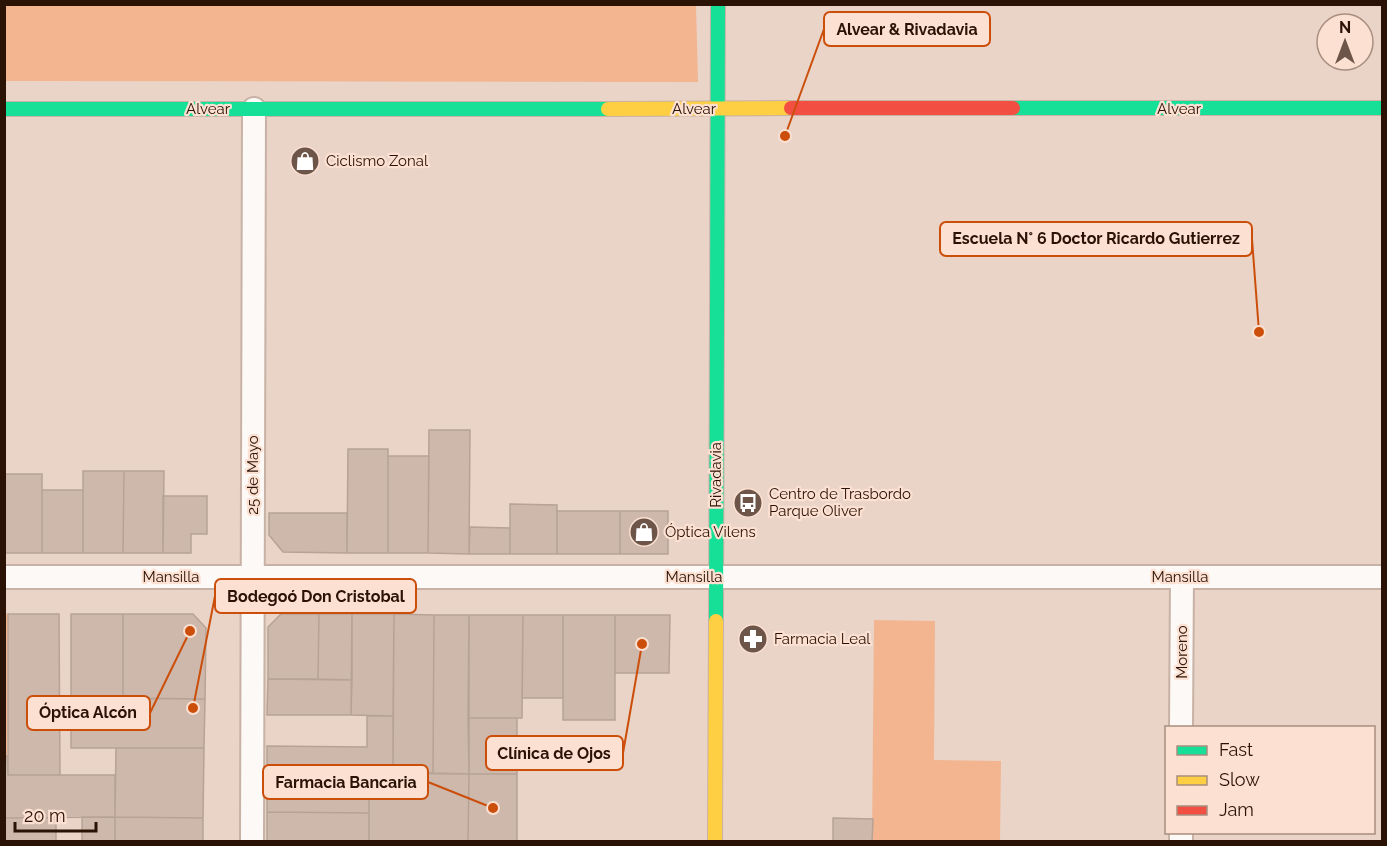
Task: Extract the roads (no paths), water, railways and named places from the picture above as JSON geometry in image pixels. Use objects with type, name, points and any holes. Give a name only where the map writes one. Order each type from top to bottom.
[{"type":"street","name":"Rivadavia","points":[[715,842],[718,4]]},
{"type":"street","name":"Alvear","points":[[4,109],[1383,108]]},
{"type":"street","name":"25 de Mayo","points":[[252,842],[254,109]]},
{"type":"street","name":"Mansilla","points":[[4,577],[1383,577]]},
{"type":"street","name":"Moreno","points":[[1181,726],[1182,577]]},
{"type":"place","name":"Alvear & Rivadavia","points":[[785,136]]},
{"type":"place","name":"Ciclismo Zonal","points":[[305,161]]},
{"type":"place","name":"Escuela N° 6 Doctor Ricardo Gutierrez","points":[[1259,332]]},
{"type":"place","name":"Centro de Trasbordo Parque Oliver","points":[[748,503]]},
{"type":"place","name":"Óptica Vilens","points":[[644,532]]},
{"type":"place","name":"Óptica Alcón","points":[[190,631]]},
{"type":"place","name":"Farmacia Leal","points":[[753,639]]},
{"type":"place","name":"Clínica de Ojos","points":[[642,644]]},
{"type":"place","name":"Bodegoó Don Cristobal","points":[[193,708]]},
{"type":"place","name":"Farmacia Bancaria","points":[[493,808]]}]
